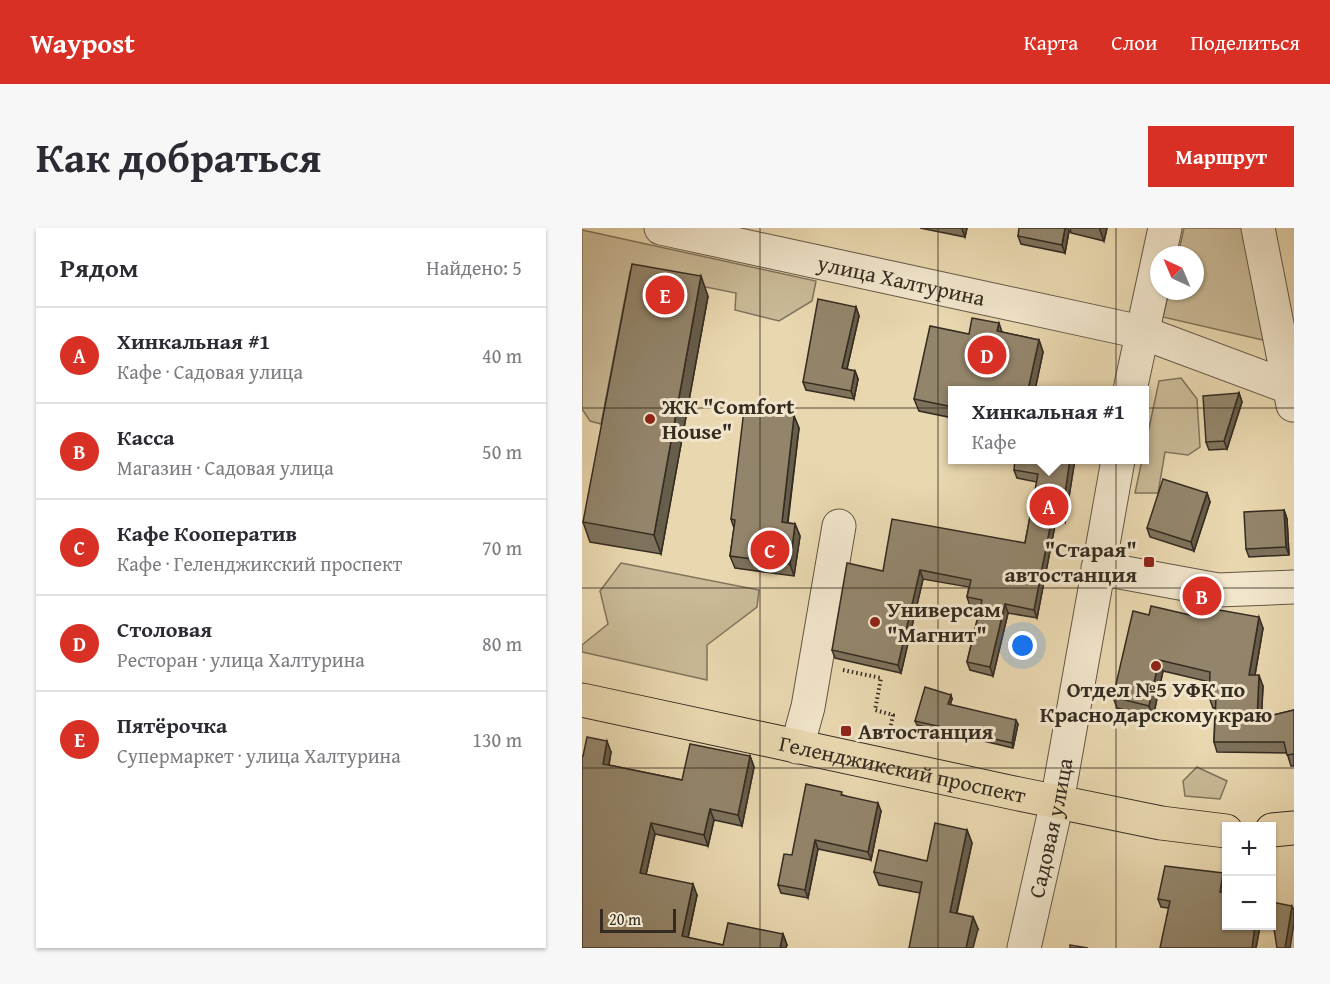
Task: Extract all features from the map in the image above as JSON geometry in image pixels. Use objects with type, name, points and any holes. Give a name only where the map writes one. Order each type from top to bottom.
[{"type":"main road","name":"Геленджикский проспект","points":[[582,700],[1057,802],[1161,823],[1222,830]]},
{"type":"main road","points":[[1276,830],[1294,828]]},
{"type":"street","name":"улица Халтурина","points":[[661,228],[1141,332],[1292,395]]},
{"type":"street","points":[[1131,386],[1165,228]]},
{"type":"street","points":[[1258,228],[1292,395]]},
{"type":"street","name":"Садовая улица","points":[[1024,948],[1057,802],[1117,464]]},
{"type":"street","points":[[797,747],[808,707],[839,526]]},
{"type":"street","points":[[1098,568],[1218,590],[1294,587]]},
{"type":"path","points":[[839,669],[881,678],[875,710],[893,715],[889,735]]},
{"type":"shaded area","points":[[1184,228],[1245,228],[1267,341],[1163,317],[1167,300],[1204,300],[1204,246],[1180,246]]},
{"type":"shaded area","points":[[582,230],[816,281],[812,301],[779,321],[735,310],[736,293],[630,272],[601,424],[590,421],[582,409]]},
{"type":"shaded area","points":[[1181,378],[1197,399],[1200,447],[1188,455],[1165,452],[1158,493],[1135,493],[1141,464],[1149,464],[1149,428],[1159,381]]},
{"type":"shaded area","points":[[621,563],[759,590],[757,607],[707,645],[707,680],[582,652],[582,645],[608,624],[600,591]]},
{"type":"shaded area","points":[[1197,767],[1227,781],[1220,799],[1185,796],[1183,781]]},
{"type":"building","points":[[1019,228],[1065,228],[1062,245],[1018,236]]},
{"type":"building","name":"ЖК \"Comfort House\"","points":[[632,264],[701,276],[654,535],[583,522]]},
{"type":"building","points":[[818,299],[856,307],[842,368],[855,371],[851,391],[803,382]]},
{"type":"building","points":[[972,318],[999,323],[997,331],[1039,340],[1029,386],[948,386],[948,406],[914,399],[930,326],[969,334]]},
{"type":"building","points":[[1239,393],[1224,441],[1206,442],[1203,396]]},
{"type":"building","points":[[744,410],[794,416],[782,522],[795,524],[790,564],[730,556],[735,520],[731,519]]},
{"type":"building","points":[[1015,464],[1069,464],[1062,514],[1053,512],[1034,610],[1005,604],[990,667],[967,662],[982,600],[967,597],[971,580],[920,570],[898,665],[832,650],[847,563],[883,571],[892,519],[1025,543],[1038,474],[1014,470]]},
{"type":"building","points":[[1163,479],[1207,493],[1191,542],[1147,528]]},
{"type":"building","points":[[1284,510],[1286,547],[1246,549],[1244,512]]},
{"type":"building","points":[[1191,605],[1259,617],[1249,675],[1259,675],[1257,719],[1294,710],[1294,754],[1287,755],[1284,742],[1214,742],[1216,697],[1209,697],[1210,672],[1159,660],[1149,706],[1113,697],[1133,611],[1149,615],[1151,606],[1190,615]]},
{"type":"building","points":[[925,687],[951,695],[948,704],[1016,720],[1012,743],[915,721]]},
{"type":"building","points":[[587,737],[607,741],[603,764],[682,780],[690,744],[750,756],[738,815],[710,809],[704,835],[651,823],[640,873],[693,884],[682,936],[723,945],[728,923],[783,934],[780,948],[582,948],[582,756]]},
{"type":"building","points":[[806,784],[878,803],[868,852],[815,840],[805,890],[778,885],[784,854],[792,855]]},
{"type":"building","points":[[935,823],[967,830],[950,912],[973,917],[966,948],[909,948],[922,882],[874,872],[879,850],[927,861]]},
{"type":"building","points":[[1165,866],[1222,873],[1220,892],[1222,892],[1222,930],[1254,930],[1252,948],[1160,948],[1170,901],[1158,899]]},
{"type":"building","points":[[1276,903],[1292,906],[1285,948],[1277,948],[1274,930],[1276,930]]},
{"type":"building","points":[[1070,945],[1088,948],[1070,948]]},
{"type":"place","name":"Пятёрочка","points":[[665,295]]},
{"type":"place","name":"Столовая","points":[[987,355]]},
{"type":"place","name":"ЖК \"Comfort House\"","points":[[650,419]]},
{"type":"place","name":"Хинкальная #1","points":[[1049,506]]},
{"type":"place","name":"Кафе Кооператив","points":[[770,550]]},
{"type":"place","name":"\"Старая\" автостанция","points":[[1149,562]]},
{"type":"place","name":"Касса","points":[[1202,596]]},
{"type":"place","name":"Универсам \"Магнит\"","points":[[875,622]]},
{"type":"place","name":"Отдел №5 УФК по Краснодарскому краю","points":[[1156,666]]},
{"type":"place","name":"Автостанция","points":[[846,731]]}]
